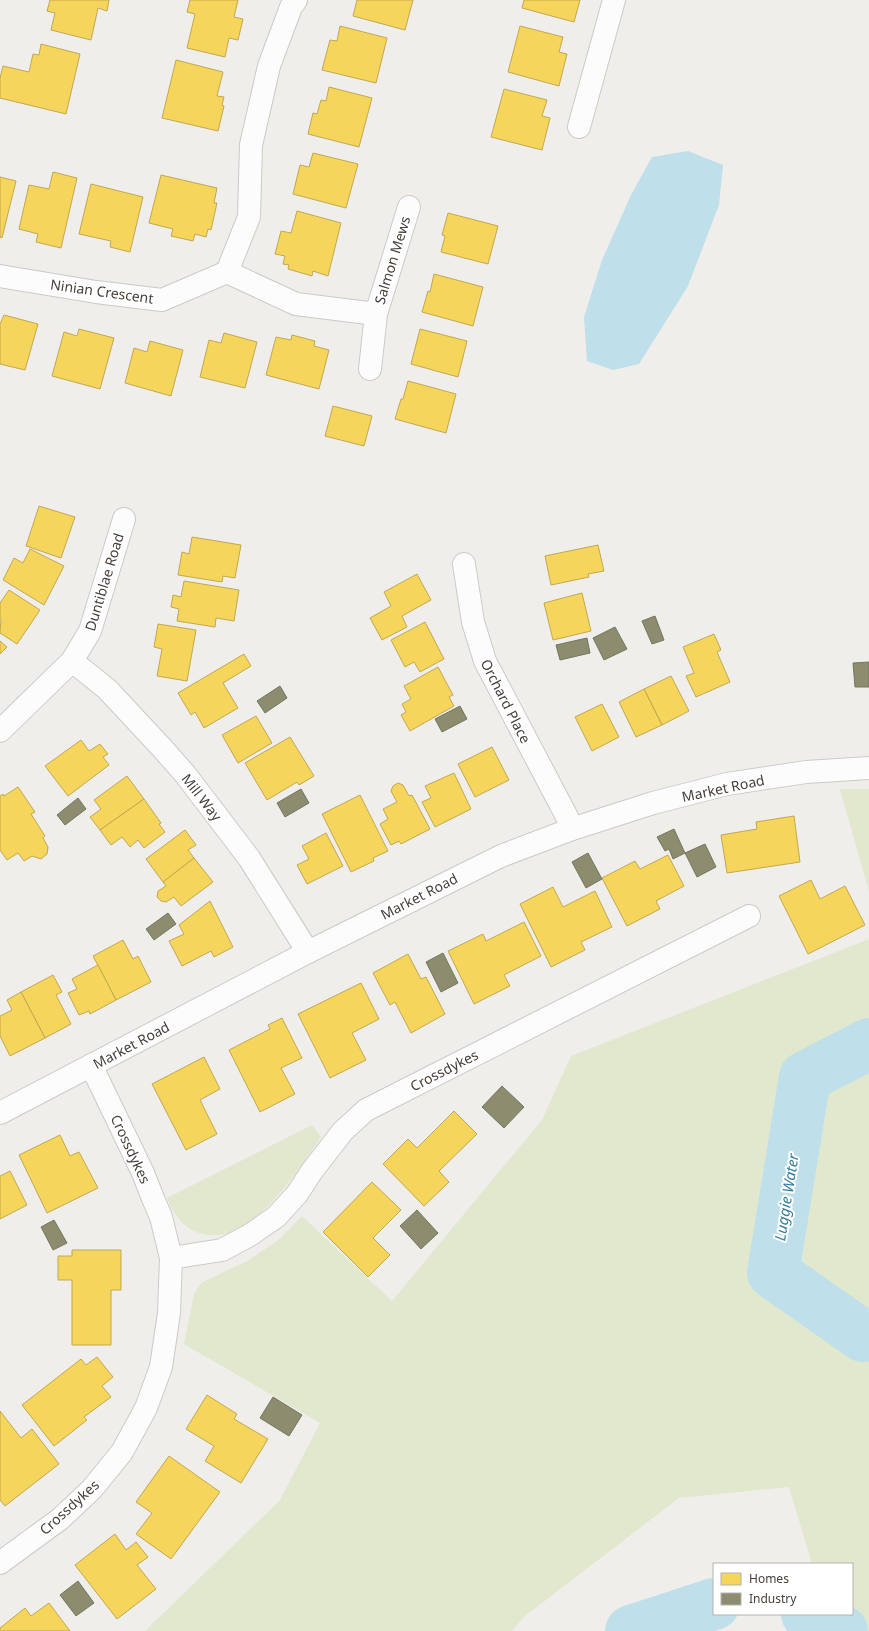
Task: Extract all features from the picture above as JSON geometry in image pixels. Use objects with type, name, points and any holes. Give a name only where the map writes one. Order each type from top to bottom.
[{"type":"street","points":[[227,272],[250,217],[251,145],[268,66],[291,7],[296,0]]},
{"type":"street","points":[[579,127],[614,0]]},
{"type":"street","name":"Salmon Mews","points":[[370,369],[376,314],[409,207]]},
{"type":"street","name":"Ninian Crescent","points":[[0,276],[96,292],[162,300],[227,272]]},
{"type":"street","name":"Salmon Mews","points":[[227,272],[296,304],[376,314]]},
{"type":"street","name":"Duntiblae Road","points":[[0,731],[72,661],[90,631],[124,519]]},
{"type":"street","name":"Orchard Place","points":[[464,564],[473,622],[485,661],[572,829]]},
{"type":"street","name":"Mill Way","points":[[72,661],[107,689],[185,774],[249,858],[308,952]]},
{"type":"street","name":"Market Road","points":[[0,1113],[308,952],[501,856],[572,829],[653,803],[727,784],[806,772],[869,768]]},
{"type":"street","name":"Crossdykes","points":[[171,1258],[222,1250],[250,1235],[276,1217],[297,1194],[312,1170],[343,1131],[366,1110],[750,916]]},
{"type":"street","name":"Crossdykes","points":[[0,1563],[60,1519],[92,1489],[122,1452],[146,1408],[161,1367],[169,1313],[171,1258],[161,1216],[152,1194],[91,1065]]},
{"type":"green space","points":[[840,789],[869,789],[869,892]]},
{"type":"green space","points":[[869,939],[869,1631],[831,1631],[827,1615],[853,1615],[853,1563],[812,1563],[789,1487],[679,1498],[525,1616],[512,1631],[145,1631],[280,1500],[320,1423],[184,1344],[194,1294],[201,1283],[249,1260],[277,1241],[302,1216],[392,1301],[542,1120],[571,1056]]},
{"type":"green space","points":[[312,1125],[321,1137],[285,1187],[254,1219],[236,1230],[218,1235],[199,1233],[183,1224],[175,1215],[167,1198]]},
{"type":"water","points":[[688,151],[723,165],[719,205],[688,286],[639,364],[613,370],[587,361],[584,317],[602,260],[631,195],[652,157]]},
{"type":"building: Homes","points":[[50,0],[109,0],[107,11],[98,8],[91,40],[51,30],[55,13],[47,11]]},
{"type":"building: Homes","points":[[190,0],[238,0],[234,17],[243,19],[238,40],[229,38],[225,57],[187,48],[195,14],[187,12]]},
{"type":"building: Homes","points":[[357,0],[413,0],[405,30],[353,16]]},
{"type":"building: Homes","points":[[524,0],[580,0],[574,22],[522,8]]},
{"type":"building: Homes","points":[[340,26],[387,38],[376,83],[322,70],[330,40],[337,41]]},
{"type":"building: Homes","points":[[520,26],[563,37],[559,52],[567,54],[559,86],[508,72]]},
{"type":"building: Homes","points":[[41,44],[80,54],[66,114],[0,98],[0,78],[3,66],[29,72],[33,54],[39,55]]},
{"type":"building: Homes","points":[[176,60],[223,72],[217,96],[224,97],[222,105],[224,106],[218,131],[162,118]]},
{"type":"building: Homes","points":[[329,87],[372,98],[359,147],[308,134],[313,113],[317,114],[321,100],[326,101]]},
{"type":"building: Homes","points":[[504,89],[547,100],[542,116],[550,118],[542,150],[491,137]]},
{"type":"building: Homes","points":[[313,153],[358,164],[346,208],[293,194],[300,165],[309,167]]},
{"type":"building: Homes","points":[[53,172],[77,178],[61,248],[36,242],[38,234],[19,229],[29,185],[49,189]]},
{"type":"building: Homes","points":[[161,175],[217,188],[214,203],[217,203],[211,230],[208,229],[206,237],[195,234],[193,241],[171,236],[173,229],[149,223]]},
{"type":"building: Homes","points":[[0,177],[16,181],[2,238],[0,237]]},
{"type":"building: Homes","points":[[91,184],[143,197],[130,252],[110,247],[111,241],[79,234]]},
{"type":"building: Homes","points":[[297,211],[341,223],[328,276],[313,271],[312,276],[288,269],[289,265],[283,264],[285,256],[275,254],[281,231],[291,233]]},
{"type":"building: Homes","points":[[448,213],[498,226],[488,264],[441,252],[445,236],[442,235]]},
{"type":"building: Homes","points":[[434,274],[483,287],[473,326],[422,312],[428,291],[430,292]]},
{"type":"building: Homes","points":[[4,315],[38,324],[25,370],[0,364],[0,324]]},
{"type":"building: Homes","points":[[79,329],[114,338],[100,389],[52,376],[64,332],[77,336]]},
{"type":"building: Homes","points":[[420,329],[467,341],[458,377],[411,364]]},
{"type":"building: Homes","points":[[224,333],[257,342],[245,388],[200,377],[209,340],[221,343]]},
{"type":"building: Homes","points":[[292,335],[315,341],[314,346],[329,350],[319,389],[266,375],[276,337],[291,340]]},
{"type":"building: Homes","points":[[150,341],[183,350],[171,396],[125,383],[134,348],[147,352]]},
{"type":"building: Homes","points":[[408,381],[456,394],[446,433],[395,419]]},
{"type":"building: Homes","points":[[333,406],[372,416],[364,446],[325,436]]},
{"type":"building: Homes","points":[[39,506],[75,517],[61,558],[26,546]]},
{"type":"building: Homes","points":[[192,537],[241,545],[235,578],[223,576],[222,582],[178,575],[182,552],[189,554]]},
{"type":"building: Homes","points":[[598,545],[604,571],[588,574],[589,577],[551,585],[545,556]]},
{"type":"building: Homes","points":[[30,549],[64,566],[44,605],[3,580],[14,558],[23,563]]},
{"type":"building: Homes","points":[[417,574],[431,600],[402,616],[407,627],[382,640],[370,618],[391,606],[384,592]]},
{"type":"building: Homes","points":[[184,581],[239,590],[234,621],[216,618],[215,627],[177,621],[179,609],[171,607],[173,595],[181,597]]},
{"type":"building: Homes","points":[[9,590],[40,610],[17,644],[0,633],[0,603]]},
{"type":"building: Homes","points":[[582,593],[591,631],[553,640],[544,603]]},
{"type":"building: Homes","points":[[425,622],[444,659],[420,672],[414,662],[405,667],[391,640]]},
{"type":"building: Homes","points":[[158,624],[196,630],[187,681],[157,676],[162,649],[154,647]]},
{"type":"building: Homes","points":[[714,634],[721,650],[717,652],[730,682],[696,697],[686,676],[694,673],[683,647]]},
{"type":"building: Homes","points":[[0,641],[7,647],[0,654]]},
{"type":"building: Homes","points":[[244,654],[251,666],[223,683],[238,708],[204,728],[195,712],[191,715],[178,693]]},
{"type":"building: Homes","points":[[438,667],[453,695],[449,697],[454,706],[410,731],[401,715],[406,712],[402,704],[411,699],[404,686]]},
{"type":"building: Homes","points":[[671,676],[689,711],[662,725],[644,689]]},
{"type":"building: Homes","points":[[644,689],[662,725],[636,737],[619,702]]},
{"type":"building: Homes","points":[[602,704],[619,737],[592,751],[575,717]]},
{"type":"building: Homes","points":[[256,716],[272,743],[238,763],[222,735]]},
{"type":"building: Homes","points":[[290,737],[314,776],[299,785],[297,782],[267,800],[245,763]]},
{"type":"building: Homes","points":[[81,740],[89,751],[100,744],[108,754],[103,757],[109,765],[68,796],[45,766]]},
{"type":"building: Homes","points":[[492,747],[509,780],[475,797],[458,764]]},
{"type":"building: Homes","points":[[454,773],[471,809],[435,827],[422,802],[431,798],[425,786]]},
{"type":"building: Homes","points":[[127,776],[144,799],[100,830],[90,817],[101,809],[94,800]]},
{"type":"building: Homes","points":[[398,783],[403,785],[409,796],[412,795],[430,829],[401,844],[399,841],[391,845],[380,824],[388,819],[383,809],[397,802],[391,791],[393,786]]},
{"type":"building: Homes","points":[[18,787],[35,812],[31,814],[45,836],[43,838],[48,847],[47,854],[41,859],[32,856],[24,861],[18,853],[7,860],[0,850],[0,796],[3,794],[4,796]]},
{"type":"building: Homes","points":[[360,795],[388,851],[373,858],[374,861],[351,872],[322,814]]},
{"type":"building: Homes","points":[[144,799],[161,823],[159,824],[165,832],[144,848],[138,840],[130,847],[122,837],[111,845],[100,830]]},
{"type":"building: Homes","points":[[794,816],[800,862],[727,873],[721,835],[757,829],[756,822]]},
{"type":"building: Homes","points":[[185,830],[196,845],[188,850],[194,858],[163,882],[146,859]]},
{"type":"building: Homes","points":[[326,833],[343,866],[307,884],[297,865],[309,859],[302,846]]},
{"type":"building: Homes","points":[[668,855],[684,886],[656,901],[660,909],[627,926],[602,878],[635,861],[640,869]]},
{"type":"building: Homes","points":[[194,858],[213,882],[181,906],[174,897],[166,902],[161,901],[157,897],[158,891],[166,886],[163,882]]},
{"type":"building: Homes","points":[[811,880],[820,899],[845,886],[865,925],[808,954],[779,896]]},
{"type":"building: Homes","points":[[553,887],[563,907],[595,891],[612,927],[581,942],[585,950],[551,967],[520,904]]},
{"type":"building: Homes","points":[[210,901],[233,947],[214,957],[211,951],[182,966],[169,941],[184,934],[179,925]]},
{"type":"building: Homes","points":[[524,922],[541,956],[504,975],[510,986],[474,1004],[448,951],[483,934],[486,941]]},
{"type":"building: Homes","points":[[123,940],[133,959],[138,956],[151,982],[116,1000],[93,956]]},
{"type":"building: Homes","points":[[408,954],[421,979],[426,977],[445,1014],[411,1033],[395,1002],[390,1005],[373,973]]},
{"type":"building: Homes","points":[[98,965],[116,1000],[90,1014],[89,1011],[79,1015],[68,993],[77,989],[72,979]]},
{"type":"building: Homes","points":[[53,975],[62,992],[56,995],[71,1024],[45,1038],[21,992]]},
{"type":"building: Homes","points":[[361,983],[379,1019],[352,1033],[366,1060],[330,1078],[298,1014]]},
{"type":"building: Homes","points":[[21,992],[45,1038],[10,1056],[0,1036],[0,1016],[12,1010],[7,1000]]},
{"type":"building: Homes","points":[[282,1018],[302,1058],[281,1068],[295,1094],[260,1112],[229,1050],[270,1029],[268,1025]]},
{"type":"building: Homes","points":[[204,1057],[220,1089],[200,1100],[217,1134],[186,1150],[152,1084]]},
{"type":"building: Homes","points":[[454,1111],[477,1134],[439,1171],[449,1182],[424,1206],[383,1164],[408,1139],[417,1148]]},
{"type":"building: Homes","points":[[60,1135],[70,1156],[79,1152],[98,1188],[47,1213],[19,1155]]},
{"type":"building: Homes","points":[[10,1171],[27,1205],[0,1219],[0,1176]]},
{"type":"building: Homes","points":[[372,1182],[401,1210],[373,1238],[390,1255],[368,1277],[323,1232]]},
{"type":"building: Homes","points":[[72,1250],[121,1250],[121,1290],[111,1290],[111,1345],[72,1345],[72,1280],[58,1280],[58,1256],[72,1256]]},
{"type":"building: Homes","points":[[97,1357],[113,1377],[102,1386],[111,1397],[84,1417],[87,1420],[54,1446],[22,1405],[81,1359],[86,1365]]},
{"type":"building: Homes","points":[[207,1395],[237,1414],[234,1419],[268,1439],[241,1483],[205,1461],[214,1446],[186,1429]]},
{"type":"building: Homes","points":[[0,1411],[21,1438],[32,1429],[59,1464],[5,1506],[0,1500]]},
{"type":"building: Homes","points":[[169,1456],[220,1492],[171,1559],[136,1534],[152,1513],[136,1502]]},
{"type":"building: Homes","points":[[115,1534],[126,1550],[136,1542],[148,1557],[137,1565],[156,1589],[117,1619],[75,1565]]},
{"type":"building: Homes","points":[[49,1603],[70,1631],[0,1631],[0,1628],[25,1608],[31,1616]]},
{"type":"building: Industry","points":[[655,616],[664,640],[652,644],[642,621]]},
{"type":"building: Industry","points":[[615,627],[627,649],[604,660],[593,638]]},
{"type":"building: Industry","points":[[587,638],[590,653],[560,660],[556,645]]},
{"type":"building: Industry","points":[[869,662],[869,687],[855,687],[853,663]]},
{"type":"building: Industry","points":[[280,686],[287,698],[265,713],[257,701]]},
{"type":"building: Industry","points":[[460,706],[467,719],[442,732],[435,719]]},
{"type":"building: Industry","points":[[301,789],[309,803],[285,817],[277,803]]},
{"type":"building: Industry","points":[[78,798],[86,809],[65,825],[57,815]]},
{"type":"building: Industry","points":[[674,829],[685,853],[673,859],[669,849],[665,851],[657,837]]},
{"type":"building: Industry","points":[[705,844],[716,867],[697,877],[685,853]]},
{"type":"building: Industry","points":[[588,853],[602,879],[586,888],[572,862]]},
{"type":"building: Industry","points":[[168,913],[176,924],[154,940],[146,929]]},
{"type":"building: Industry","points":[[443,953],[458,983],[441,992],[426,962]]},
{"type":"building: Industry","points":[[502,1086],[524,1107],[504,1128],[482,1107]]},
{"type":"building: Industry","points":[[417,1210],[438,1233],[421,1249],[400,1226]]},
{"type":"building: Industry","points":[[54,1220],[67,1243],[53,1250],[41,1227]]},
{"type":"building: Industry","points":[[273,1397],[302,1415],[289,1436],[260,1418]]},
{"type":"building: Industry","points":[[78,1581],[94,1603],[76,1616],[60,1595]]},
{"type":"waterway","name":"Luggie Water","points":[[869,1044],[805,1077],[773,1273],[863,1336],[869,1335]]},
{"type":"waterway","name":"Luggie Water","points":[[631,1631],[713,1604]]},
{"type":"waterway","name":"Luggie Water","points":[[809,1615],[842,1631]]}]
